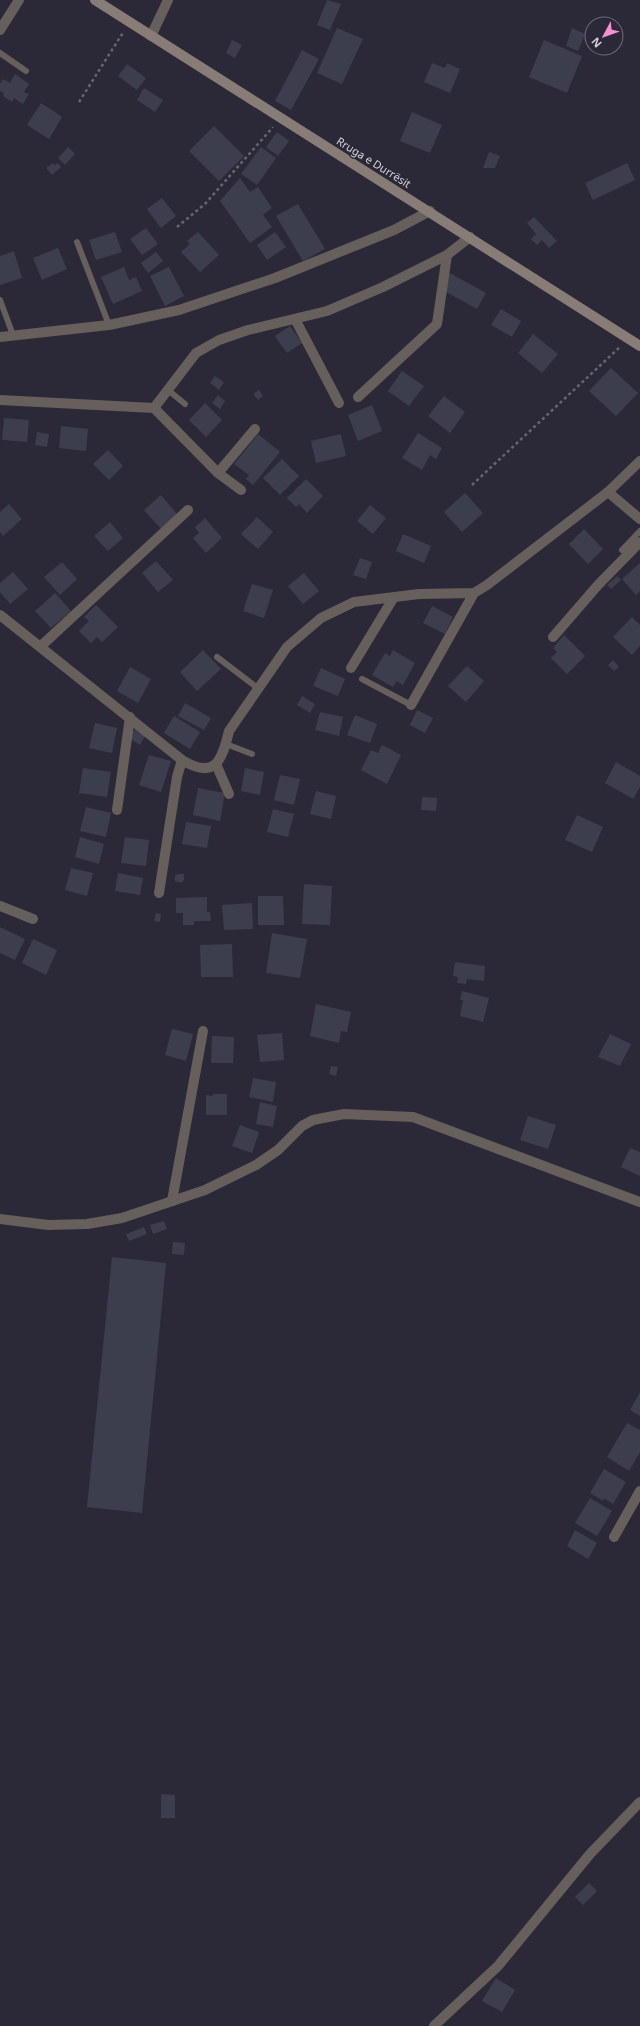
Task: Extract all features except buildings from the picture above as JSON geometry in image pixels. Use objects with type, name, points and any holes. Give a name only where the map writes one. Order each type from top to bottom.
[{"type":"main road","name":"Rruga e Durrësit","points":[[95,0],[430,211],[640,346]]},
{"type":"street","points":[[0,30],[19,0]]},
{"type":"street","points":[[151,36],[168,0]]},
{"type":"street","points":[[0,337],[109,325],[179,310],[275,278],[394,230],[430,211]]},
{"type":"street","points":[[154,408],[196,353],[219,340],[248,330],[327,311],[383,287],[447,255],[470,237]]},
{"type":"street","points":[[358,397],[437,324],[447,255]]},
{"type":"street","points":[[295,319],[339,403]]},
{"type":"street","points":[[0,400],[154,408],[218,473],[241,490]]},
{"type":"street","points":[[218,473],[255,429]]},
{"type":"street","points":[[411,705],[474,593],[487,585],[608,492],[640,461]]},
{"type":"street","points":[[608,492],[640,519]]},
{"type":"street","points":[[41,646],[188,510]]},
{"type":"street","points":[[553,637],[598,585],[640,542]]},
{"type":"street","points":[[0,615],[41,646],[182,760],[193,767],[204,770],[212,768],[216,764],[226,744],[229,731],[287,647],[321,618],[354,602],[419,594],[474,593]]},
{"type":"street","points":[[351,668],[394,597]]},
{"type":"street","points":[[117,810],[130,717]]},
{"type":"street","points":[[159,893],[177,777],[182,760]]},
{"type":"street","points":[[216,764],[229,794]]},
{"type":"street","points":[[0,906],[33,919]]},
{"type":"street","points":[[172,1201],[203,1031]]},
{"type":"street","points":[[0,1219],[48,1225],[87,1224],[122,1218],[205,1190],[256,1166],[278,1150],[302,1126],[313,1120],[344,1114],[414,1117],[640,1202]]},
{"type":"street","points":[[614,1537],[640,1491]]},
{"type":"street","points":[[434,2026],[498,1966],[590,1854],[640,1802]]},
{"type":"lane","points":[[0,53],[26,71]]},
{"type":"lane","points":[[77,242],[109,325]]},
{"type":"lane","points":[[0,300],[12,335]]},
{"type":"lane","points":[[168,390],[185,404]]},
{"type":"lane","points":[[622,550],[640,531]]},
{"type":"lane","points":[[217,657],[259,689]]},
{"type":"lane","points":[[362,679],[411,705]]},
{"type":"lane","points":[[226,744],[252,754]]},
{"type":"path","points":[[79,102],[129,22]]},
{"type":"path","points":[[177,227],[205,204],[282,118]]},
{"type":"path","points":[[472,485],[629,338]]}]
